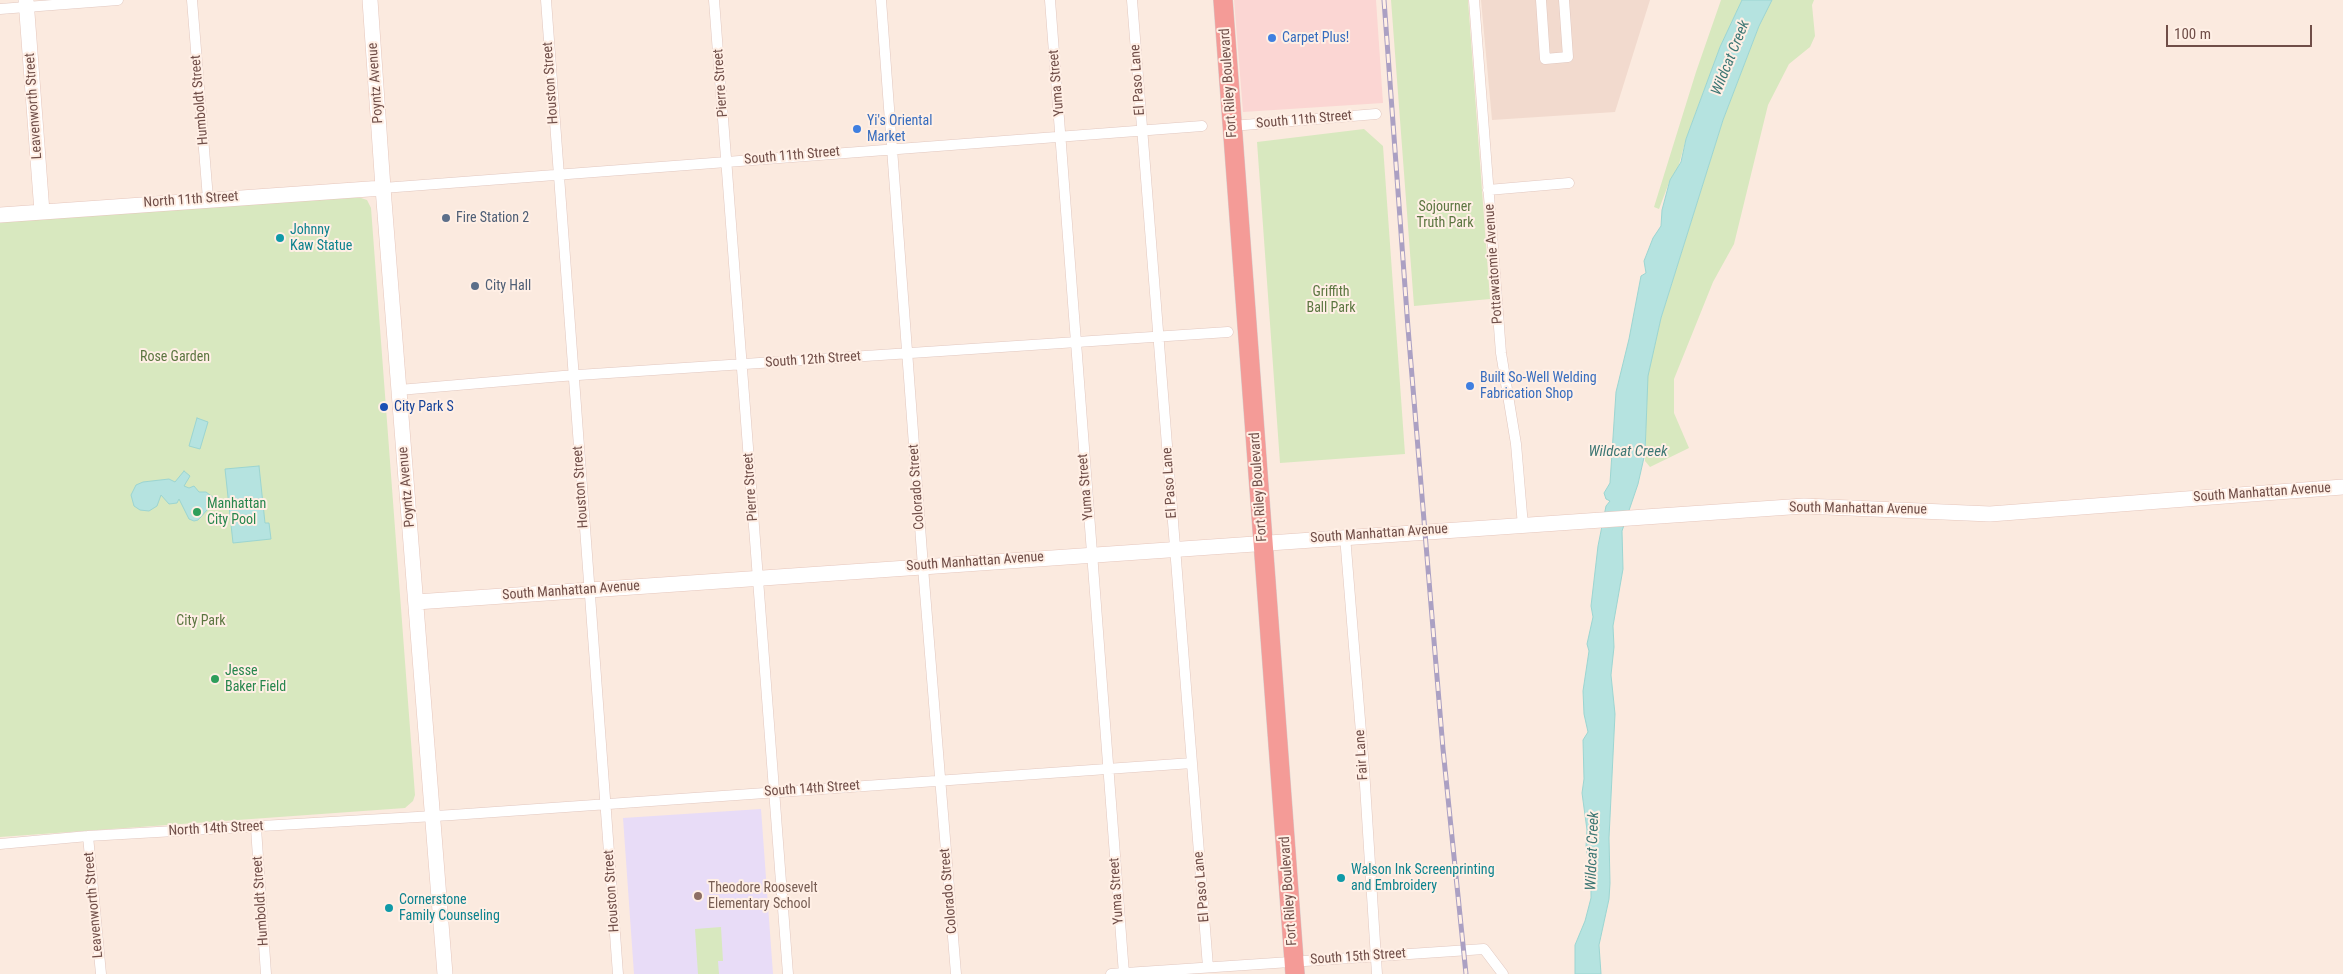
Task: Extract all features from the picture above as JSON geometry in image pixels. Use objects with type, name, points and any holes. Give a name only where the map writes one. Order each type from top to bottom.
[{"type":"highway","name":"Fort Riley Boulevard","points":[[1223,0],[1295,968]]},
{"type":"street","points":[[0,9],[27,4],[118,0]]},
{"type":"street","name":"Humboldt Street","points":[[192,0],[208,199]]},
{"type":"street","name":"Poyntz Avenue","points":[[370,0],[445,974]]},
{"type":"street","name":"Houston Street","points":[[546,0],[618,974]]},
{"type":"street","name":"Pierre Street","points":[[714,0],[788,974]]},
{"type":"street","name":"Colorado Street","points":[[881,0],[923,566],[956,974]]},
{"type":"street","name":"Yuma Street","points":[[1050,0],[1124,974]]},
{"type":"street","name":"El Paso Lane","points":[[1132,0],[1208,967]]},
{"type":"street","name":"Pottawatomie Avenue","points":[[1474,0],[1501,353],[1516,444],[1523,526]]},
{"type":"street","points":[[1541,0],[1545,59],[1568,57],[1564,0]]},
{"type":"street","name":"Leavenworth Street","points":[[27,4],[42,212]]},
{"type":"street","name":"South 11th Street","points":[[1232,126],[1376,114]]},
{"type":"street","name":"South 11th Street","points":[[383,188],[1202,126]]},
{"type":"street","points":[[1488,190],[1569,183]]},
{"type":"street","name":"North 11th Street","points":[[0,215],[383,188]]},
{"type":"street","name":"South 12th Street","points":[[399,390],[573,376],[1228,332]]},
{"type":"street","name":"South Manhattan Avenue","points":[[416,602],[1425,530],[1523,526],[1804,506],[1990,514],[2343,487]]},
{"type":"street","name":"Fair Lane","points":[[1345,536],[1364,769],[1377,974]]},
{"type":"street","name":"South 14th Street","points":[[433,816],[1192,762]]},
{"type":"street","name":"North 14th Street","points":[[0,844],[88,836],[256,828],[433,816]]},
{"type":"street","name":"Humboldt Street","points":[[256,828],[266,974]]},
{"type":"street","name":"Leavenworth Street","points":[[88,836],[101,974]]},
{"type":"street","name":"South 15th Street","points":[[1111,974],[1208,967],[1295,968],[1376,955],[1484,950],[1503,974]]},
{"type":"shaded area","points":[[1234,0],[1376,0],[1383,103],[1243,112]]},
{"type":"shaded area","points":[[1481,0],[1650,0],[1615,112],[1492,120]]},
{"type":"shaded area","name":"Theodore Roosevelt Elementary School","points":[[761,809],[773,974],[634,974],[623,818]]},
{"type":"green space","name":"Sojourner Truth Park","points":[[1391,0],[1468,0],[1490,299],[1414,306]]},
{"type":"green space","points":[[1721,0],[1742,0],[1720,47],[1686,139],[1678,168],[1670,180],[1659,209],[1654,207],[1696,72]]},
{"type":"green space","points":[[1772,0],[1814,0],[1812,5],[1815,36],[1810,47],[1789,64],[1768,105],[1734,244],[1713,282],[1674,379],[1674,413],[1689,448],[1650,467],[1645,461],[1647,376],[1661,318],[1723,120],[1759,26]]},
{"type":"green space","name":"Griffith Ball Park","points":[[1364,129],[1383,146],[1405,454],[1280,463],[1257,142]]},
{"type":"green space","name":"City Park","points":[[355,196],[367,200],[371,208],[415,795],[413,801],[405,808],[0,837],[0,221]]},
{"type":"green space","points":[[721,927],[723,961],[718,961],[719,974],[698,974],[695,929]]},
{"type":"water","name":"Wildcat Creek","points":[[1742,0],[1772,0],[1759,26],[1723,120],[1661,318],[1648,376],[1645,453],[1638,484],[1622,531],[1623,569],[1613,626],[1614,647],[1611,675],[1615,714],[1609,838],[1610,883],[1609,899],[1599,945],[1601,974],[1575,974],[1575,945],[1585,921],[1591,898],[1591,874],[1586,847],[1587,830],[1582,793],[1584,779],[1583,740],[1588,732],[1584,714],[1583,691],[1589,651],[1587,644],[1593,617],[1591,606],[1598,546],[1606,506],[1610,501],[1606,499],[1604,493],[1610,483],[1616,392],[1629,339],[1641,276],[1646,273],[1644,261],[1653,238],[1661,226],[1662,210],[1670,180],[1681,162],[1686,139],[1720,47]]},
{"type":"water","points":[[197,418],[208,422],[200,449],[189,446]]},
{"type":"water","points":[[259,466],[265,523],[269,523],[271,539],[233,543],[225,469]]},
{"type":"water","points":[[184,471],[190,476],[184,486],[189,488],[194,486],[199,492],[206,492],[214,498],[208,509],[198,520],[189,519],[179,499],[177,503],[169,504],[161,495],[157,506],[149,511],[140,510],[134,506],[131,495],[136,485],[143,482],[169,479],[175,482]]},
{"type":"railway","points":[[1384,0],[1408,328],[1443,749],[1466,974]]},
{"type":"place","name":"Carpet Plus!","points":[[1272,38]]},
{"type":"place","name":"Yi's Oriental Market","points":[[857,129]]},
{"type":"place","name":"Fire Station 2","points":[[446,218]]},
{"type":"place","name":"Johnny Kaw Statue","points":[[280,238]]},
{"type":"place","name":"City Hall","points":[[475,286]]},
{"type":"place","name":"Built So-Well Welding Fabrication Shop","points":[[1470,386]]},
{"type":"place","name":"City Park S","points":[[384,407]]},
{"type":"place","name":"Manhattan City Pool","points":[[197,512]]},
{"type":"place","name":"Jesse Baker Field","points":[[215,679]]},
{"type":"place","name":"Walson Ink Screenprinting and Embroidery","points":[[1341,878]]},
{"type":"place","name":"Theodore Roosevelt Elementary School","points":[[698,896]]},
{"type":"place","name":"Cornerstone Family Counseling","points":[[389,908]]},
{"type":"park label","name":"Rose Garden","points":[[175,357]]}]
